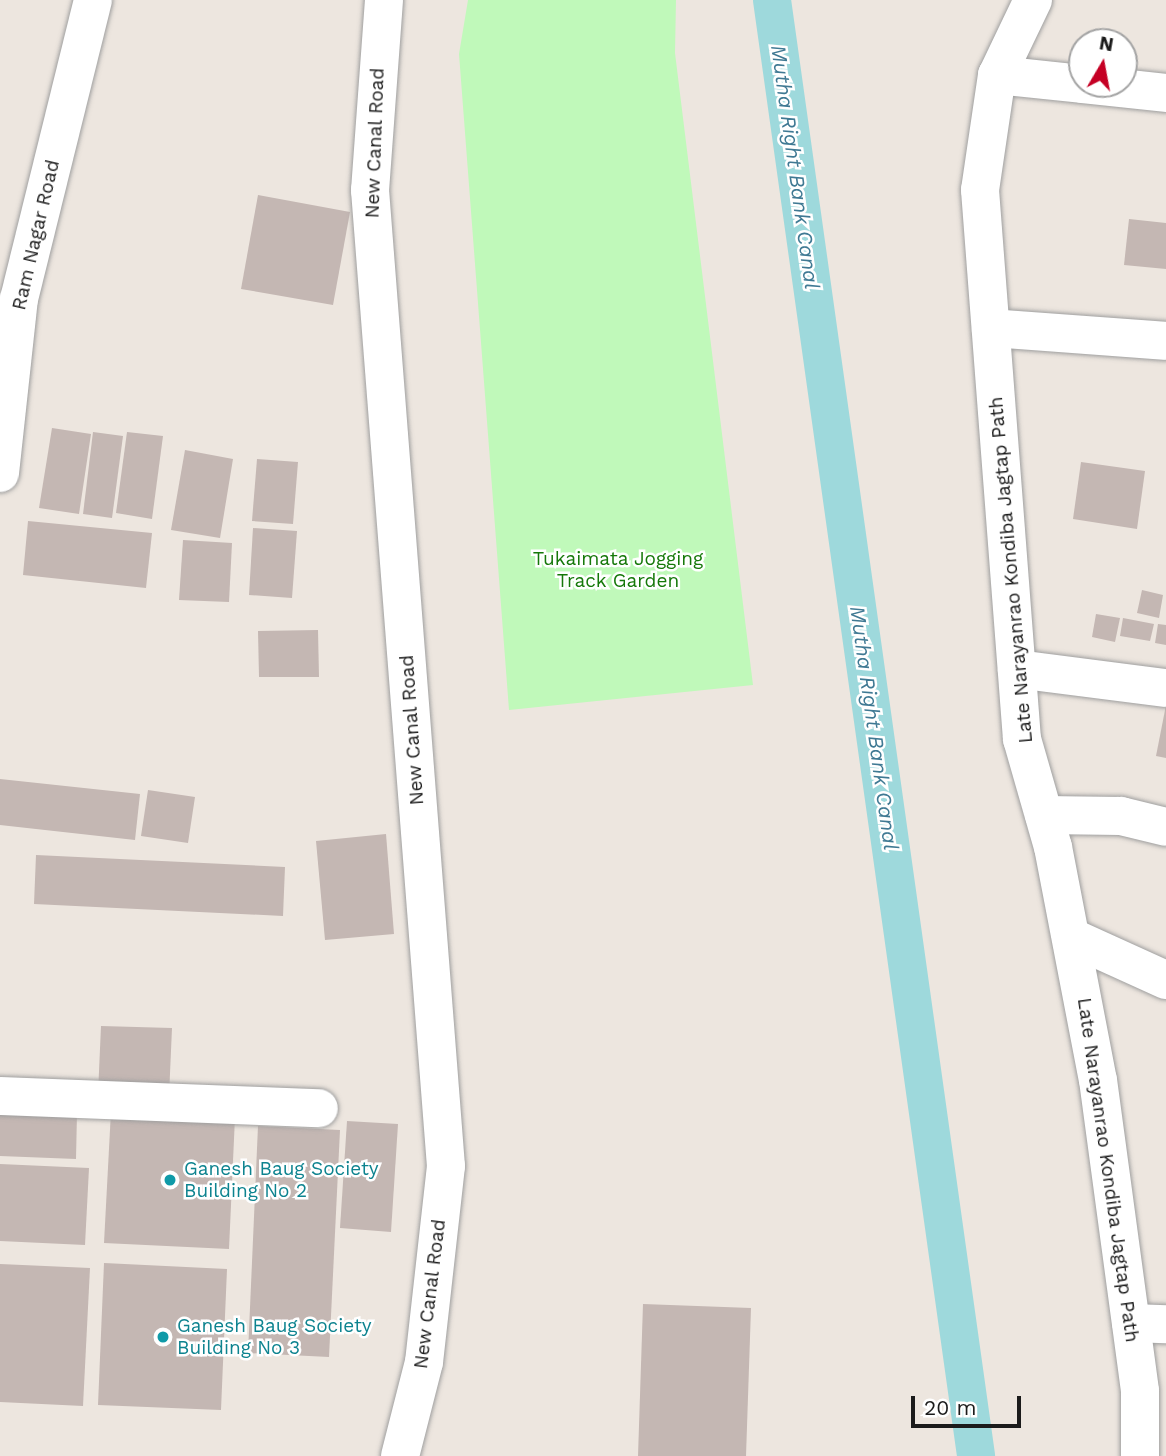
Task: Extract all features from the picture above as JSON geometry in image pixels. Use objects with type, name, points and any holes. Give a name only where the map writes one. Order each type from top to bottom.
[{"type":"street","name":"Ram Nagar Road","points":[[0,473],[10,298],[93,0]]},
{"type":"street","name":"New Canal Road","points":[[384,0],[370,190],[446,1166],[424,1362],[400,1456]]},
{"type":"street","name":"Late Narayanrao Kondiba Jagtap Path","points":[[1033,0],[998,75],[980,190],[990,328],[1022,739],[1044,815],[1071,937],[1148,1323],[1140,1391]]},
{"type":"street","points":[[998,75],[1068,82]]},
{"type":"street","points":[[1138,90],[1166,93]]},
{"type":"street","points":[[990,328],[1166,341]]},
{"type":"street","points":[[1017,669],[1166,688]]},
{"type":"street","points":[[1044,815],[1121,816],[1166,827]]},
{"type":"street","points":[[1071,937],[1166,980]]},
{"type":"street","points":[[0,1096],[319,1108]]},
{"type":"street","points":[[1140,1391],[1166,1447]]},
{"type":"street","points":[[1140,1391],[1140,1456]]},
{"type":"green space","name":"Tukaimata Jogging Track Garden","points":[[468,0],[676,0],[675,53],[753,685],[509,710],[459,54]]},
{"type":"building","points":[[258,195],[350,212],[333,305],[241,289]]},
{"type":"building","points":[[1129,219],[1166,223],[1166,269],[1124,265]]},
{"type":"building","points":[[52,428],[91,434],[79,514],[39,508]]},
{"type":"building","points":[[93,432],[123,436],[112,518],[83,514]]},
{"type":"building","points":[[127,432],[163,436],[152,519],[116,513]]},
{"type":"building","points":[[185,450],[233,459],[220,538],[171,530]]},
{"type":"building","points":[[257,459],[298,462],[293,524],[252,521]]},
{"type":"building","points":[[1081,462],[1145,471],[1137,529],[1073,519]]},
{"type":"building","points":[[28,521],[152,533],[146,588],[23,575]]},
{"type":"building","points":[[253,528],[297,531],[292,598],[249,595]]},
{"type":"building","points":[[183,540],[232,543],[229,602],[179,600]]},
{"type":"building","points":[[1142,590],[1163,595],[1159,618],[1137,613]]},
{"type":"building","points":[[1096,614],[1120,618],[1115,642],[1092,637]]},
{"type":"building","points":[[1123,618],[1154,624],[1150,641],[1120,636]]},
{"type":"building","points":[[1158,624],[1166,625],[1166,645],[1155,643]]},
{"type":"building","points":[[318,630],[319,677],[259,677],[258,631]]},
{"type":"building","points":[[1166,705],[1166,758],[1156,756]]},
{"type":"building","points":[[0,779],[140,794],[135,840],[0,825]]},
{"type":"building","points":[[148,790],[195,797],[188,843],[141,836]]},
{"type":"building","points":[[386,834],[394,934],[325,940],[316,841]]},
{"type":"building","points":[[36,855],[285,867],[283,916],[34,904]]},
{"type":"building","points":[[101,1026],[172,1028],[169,1096],[98,1094]]},
{"type":"building","points":[[0,1109],[77,1113],[76,1159],[0,1156]]},
{"type":"building","name":"Ganesh Baug Society Building No 2","points":[[111,1111],[235,1117],[229,1249],[104,1243]]},
{"type":"building","points":[[347,1121],[398,1124],[391,1232],[340,1228]]},
{"type":"building","points":[[258,1126],[340,1130],[329,1357],[248,1353]]},
{"type":"building","points":[[0,1164],[89,1168],[85,1245],[0,1241]]},
{"type":"building","name":"Ganesh Baug Society Building No 3","points":[[104,1263],[227,1269],[221,1410],[98,1405]]},
{"type":"building","points":[[0,1264],[90,1268],[83,1406],[0,1402]]},
{"type":"building","points":[[643,1304],[751,1308],[746,1456],[638,1456]]},
{"type":"waterway","name":"Mutha Right Bank Canal","points":[[772,0],[976,1456]]},
{"type":"place","name":"Ganesh Baug Society Building No 2","points":[[170,1180]]},
{"type":"place","name":"Ganesh Baug Society Building No 3","points":[[163,1337]]}]
